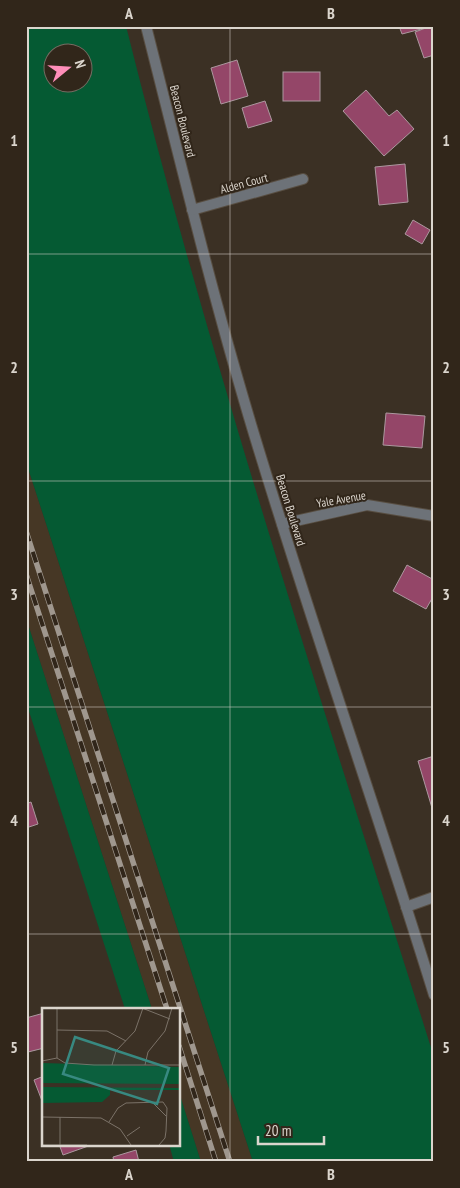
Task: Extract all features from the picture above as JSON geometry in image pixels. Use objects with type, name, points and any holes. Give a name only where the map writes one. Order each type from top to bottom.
[{"type":"street","name":"Beacon Boulevard","points":[[146,26],[220,317],[282,524],[434,995]]},
{"type":"street","name":"Alden Court","points":[[192,210],[303,179]]},
{"type":"street","name":"Yale Avenue","points":[[282,524],[367,505],[434,516]]},
{"type":"street","points":[[406,907],[434,897]]},
{"type":"shaded area","points":[[26,462],[253,1162],[201,1162],[180,1095],[180,1008],[152,1008],[26,618]]},
{"type":"green space","points":[[26,26],[126,26],[160,156],[233,415],[434,1057],[434,1162],[253,1162],[26,462]]},
{"type":"green space","points":[[26,618],[152,1008],[125,1008],[26,702]]},
{"type":"green space","points":[[180,1095],[201,1162],[174,1162],[170,1146],[180,1146]]},
{"type":"building","points":[[399,26],[425,26],[425,28],[402,34]]},
{"type":"building","points":[[434,26],[434,55],[424,58],[415,32]]},
{"type":"building","points":[[237,60],[248,96],[221,104],[211,68]]},
{"type":"building","points":[[283,72],[320,72],[320,101],[283,101]]},
{"type":"building","points":[[366,90],[389,116],[397,110],[414,129],[384,156],[343,111]]},
{"type":"building","points":[[265,101],[272,121],[248,128],[242,108]]},
{"type":"building","points":[[405,164],[408,202],[379,205],[375,167]]},
{"type":"building","points":[[413,220],[430,230],[422,244],[405,234]]},
{"type":"building","points":[[386,413],[425,416],[422,448],[383,445]]},
{"type":"building","points":[[407,565],[434,580],[434,595],[426,609],[393,591]]},
{"type":"building","points":[[434,756],[434,808],[432,808],[418,761]]},
{"type":"building","points":[[31,802],[38,824],[26,828],[26,804]]},
{"type":"building","points":[[42,1014],[42,1048],[28,1052],[26,1045],[26,1018]]},
{"type":"building","points":[[42,1077],[42,1101],[34,1080]]},
{"type":"building","points":[[60,1146],[88,1146],[63,1155]]},
{"type":"building","points":[[136,1150],[139,1162],[114,1162],[113,1157]]},
{"type":"railway","points":[[26,531],[230,1162]]},
{"type":"railway","points":[[26,574],[167,1008]]},
{"type":"railway","points":[[180,1049],[216,1162]]}]
